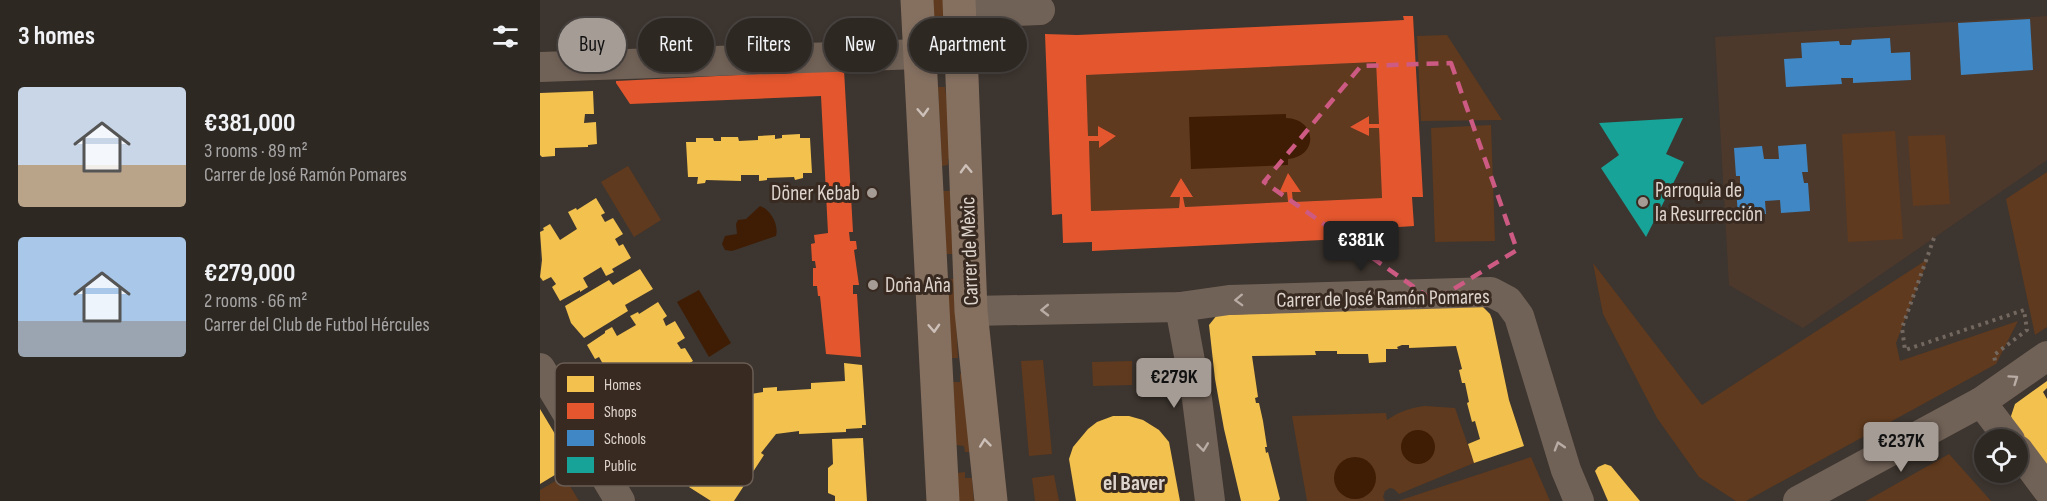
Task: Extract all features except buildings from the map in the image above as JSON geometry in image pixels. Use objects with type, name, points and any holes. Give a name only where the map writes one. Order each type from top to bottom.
[{"type":"main road","name":"Carrer de Mèxic","points":[[917,0],[918,18]]},
{"type":"main road","name":"Carrer de Mèxic","points":[[959,7],[971,312],[991,501]]},
{"type":"main road","name":"Carrer de Mèxic","points":[[921,72],[944,501]]},
{"type":"street","points":[[959,7],[1040,10]]},
{"type":"street","points":[[540,67],[909,54]]},
{"type":"street","name":"Carrer de José Ramón Pomares","points":[[971,312],[1180,307],[1229,300],[1491,292],[1508,301],[1519,316],[1566,471],[1579,501]]},
{"type":"street","points":[[1180,307],[1197,399],[1210,501]]},
{"type":"street","points":[[1798,501],[1991,395],[2047,356]]},
{"type":"street","points":[[540,368],[555,393]]},
{"type":"street","points":[[1991,395],[2005,429]]},
{"type":"street","points":[[2028,463],[2047,489]]},
{"type":"street","points":[[611,486],[620,501]]},
{"type":"path","points":[[1934,238],[1902,328],[1905,350],[2024,310],[2027,330],[1994,355],[1991,395]]},
{"type":"highlighted area","points":[[1451,63],[1517,250],[1434,301],[1264,182],[1361,66]]},
{"type":"shaded area","points":[[933,0],[947,0],[948,18],[934,18]]},
{"type":"shaded area","points":[[2047,16],[2047,160],[1803,328],[1729,285],[1715,37]]},
{"type":"shaded area","points":[[1447,35],[1502,120],[1421,121],[1417,36]]},
{"type":"shaded area","points":[[1376,62],[1379,124],[1369,124],[1368,116],[1350,127],[1369,136],[1369,128],[1379,128],[1382,198],[1293,202],[1292,192],[1300,191],[1288,174],[1280,192],[1287,192],[1288,202],[1185,207],[1183,197],[1193,196],[1181,178],[1171,197],[1180,197],[1179,208],[1091,211],[1089,141],[1099,141],[1099,148],[1116,136],[1098,126],[1098,136],[1088,136],[1086,75]]},
{"type":"shaded area","points":[[938,87],[945,87],[946,95],[952,95],[957,158],[948,159],[948,165],[942,166]]},
{"type":"shaded area","points":[[1286,114],[1286,118],[1304,124],[1310,138],[1305,151],[1288,159],[1288,165],[1191,169],[1189,117]]},
{"type":"shaded area","points":[[1491,125],[1495,241],[1435,242],[1431,128]]},
{"type":"shaded area","points":[[1895,131],[1903,239],[1848,242],[1842,134]]},
{"type":"shaded area","points":[[1945,135],[1950,204],[1913,206],[1908,136]]},
{"type":"shaded area","points":[[628,166],[661,220],[634,237],[601,182]]},
{"type":"shaded area","points":[[2047,172],[2047,327],[2035,335],[2006,199]]},
{"type":"shaded area","points":[[943,191],[950,191],[954,254],[946,254]]},
{"type":"shaded area","points":[[760,206],[773,218],[776,236],[732,251],[725,250],[722,244],[725,236],[737,234],[738,220],[746,219]]},
{"type":"shaded area","points":[[1928,259],[1896,343],[1900,361],[2018,321],[1996,364],[1746,501],[1736,501],[1699,477],[1657,418],[1603,314],[1593,263],[1702,405]]},
{"type":"shaded area","points":[[946,279],[954,279],[958,358],[951,358]]},
{"type":"shaded area","points":[[699,290],[731,343],[709,357],[677,302]]},
{"type":"shaded area","points":[[1043,360],[1052,454],[1029,456],[1021,361]]},
{"type":"shaded area","points":[[1132,361],[1132,385],[1093,386],[1092,362]]},
{"type":"shaded area","points":[[960,374],[966,374],[971,452],[965,452],[964,446],[956,445],[953,382],[960,382]]},
{"type":"shaded area","points":[[1425,406],[1455,408],[1474,463],[1399,494],[1390,488],[1385,491],[1383,497],[1385,501],[1307,501],[1292,416],[1386,413],[1387,420],[1405,410]]},
{"type":"shaded area","points":[[1418,430],[1430,435],[1435,447],[1430,459],[1418,464],[1406,459],[1401,447],[1406,435]]},
{"type":"shaded area","points":[[1949,454],[1991,501],[1866,501]]},
{"type":"shaded area","points":[[1355,457],[1370,463],[1376,478],[1370,493],[1355,499],[1340,493],[1334,478],[1340,463]]},
{"type":"shaded area","points":[[1531,457],[1550,501],[1398,501]]},
{"type":"shaded area","points":[[965,472],[965,478],[972,478],[974,501],[958,501],[957,473]]},
{"type":"shaded area","points":[[1054,475],[1059,501],[1035,501],[1032,478]]},
{"type":"shaded area","points":[[555,481],[555,486],[570,486],[579,501],[540,501],[540,490]]},
{"type":"place","name":"Döner Kebab","points":[[872,193]]},
{"type":"place","name":"Parroquia de la Resurrección","points":[[1643,202]]},
{"type":"place","name":"Doña Aña","points":[[873,285]]},
{"type":"district","name":"el Baver","points":[[1134,482]]}]
